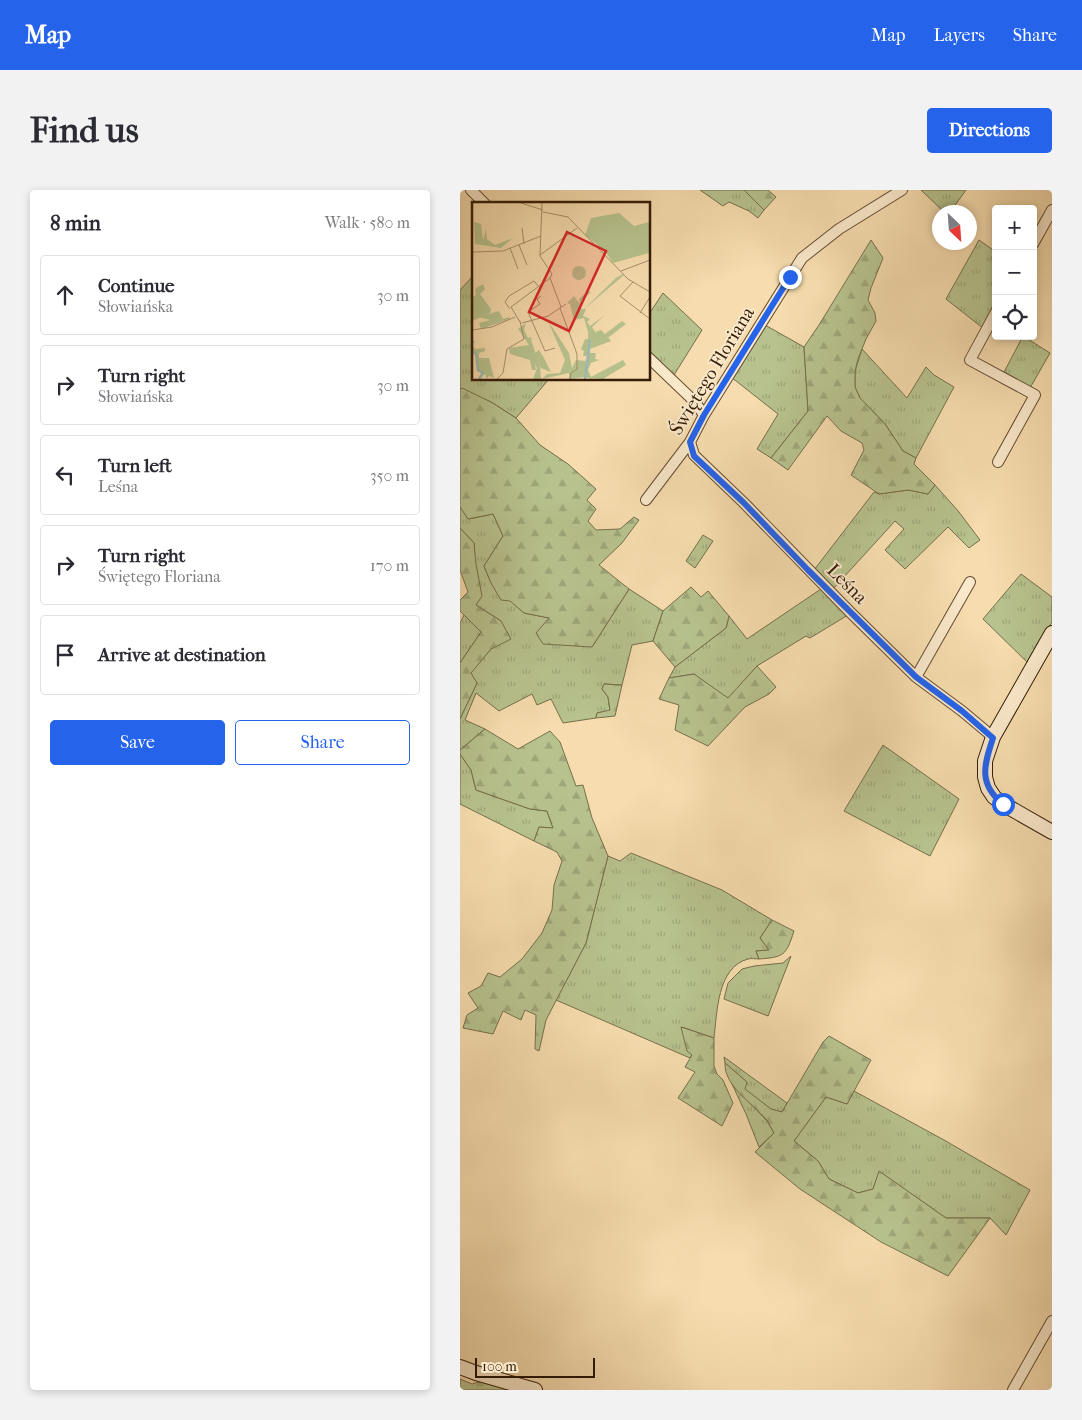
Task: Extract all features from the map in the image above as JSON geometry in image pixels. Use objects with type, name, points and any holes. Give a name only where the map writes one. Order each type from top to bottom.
[{"type":"street","points":[[471,190],[483,202]]},
{"type":"street","name":"Świętego Floriana","points":[[646,500],[690,442],[704,415],[802,258],[839,229],[902,190]]},
{"type":"street","points":[[1037,237],[1052,210]]},
{"type":"street","points":[[992,319],[970,360],[1035,395],[998,462]]},
{"type":"street","points":[[650,359],[695,402],[704,415]]},
{"type":"street","name":"Leśna","points":[[690,442],[694,456],[744,503],[916,677],[962,711],[993,738]]},
{"type":"street","points":[[916,677],[970,582]]},
{"type":"street","points":[[1052,633],[993,738],[985,761],[985,777],[988,788],[994,797],[1052,832]]},
{"type":"street","points":[[1013,1390],[1052,1321]]},
{"type":"street","points":[[460,1367],[535,1390]]},
{"type":"green space","points":[[700,190],[744,190],[764,210],[758,218],[749,211],[729,202],[723,206]]},
{"type":"green space","points":[[744,190],[768,190],[776,197],[764,210]]},
{"type":"green space","points":[[921,190],[966,190],[955,205],[937,205]]},
{"type":"green space","points":[[871,240],[883,258],[868,300],[875,313],[876,321],[858,359],[855,371],[855,387],[860,398],[885,424],[903,451],[916,458],[914,464],[935,485],[928,494],[908,490],[879,494],[851,475],[864,450],[862,443],[841,431],[827,416],[788,470],[771,458],[808,411],[804,347]]},
{"type":"green space","points":[[979,240],[992,249],[992,314],[984,329],[946,299],[973,250],[977,250]]},
{"type":"green space","points":[[472,277],[472,380],[548,380],[516,418],[491,402],[460,390],[460,290]]},
{"type":"green space","points":[[663,293],[702,330],[674,375],[650,351],[650,312]]},
{"type":"green space","points":[[765,325],[804,347],[808,411],[771,458],[757,449],[778,414],[731,377]]},
{"type":"green space","points":[[1021,340],[1029,340],[1050,353],[1030,388],[1003,374]]},
{"type":"green space","points":[[862,349],[907,398],[926,367],[934,375],[954,387],[916,458],[903,451],[885,424],[860,398],[855,387],[855,371]]},
{"type":"green space","points":[[462,388],[491,402],[516,418],[540,445],[568,464],[596,489],[587,500],[596,509],[588,521],[596,530],[620,529],[634,517],[639,520],[622,543],[599,565],[629,589],[592,647],[543,644],[536,633],[549,618],[524,613],[510,601],[501,600],[491,583],[484,566],[503,536],[493,514],[468,519],[460,507],[460,390]]},
{"type":"green space","points":[[935,485],[980,540],[969,548],[948,527],[905,569],[885,550],[904,529],[895,521],[833,589],[814,570],[874,492],[879,494],[908,490],[928,494]]},
{"type":"green space","points":[[460,507],[469,519],[493,514],[503,536],[484,566],[491,583],[524,613],[549,618],[592,647],[629,589],[663,611],[653,641],[632,645],[622,685],[604,684],[602,689],[608,697],[610,711],[597,713],[596,718],[563,723],[551,699],[537,705],[532,694],[499,711],[476,693],[465,720],[485,729],[460,750],[460,719],[477,683],[470,673],[491,649],[501,621],[476,605],[474,543],[460,528]]},
{"type":"green space","points":[[460,528],[474,543],[482,596],[476,605],[501,621],[511,639],[491,649],[471,673],[477,683],[460,719],[460,663],[481,632],[460,611],[460,600],[468,592],[460,570]]},
{"type":"green space","points":[[703,535],[713,541],[695,568],[686,561]]},
{"type":"green space","points":[[1021,574],[1052,597],[1052,622],[1028,663],[983,619]]},
{"type":"green space","points":[[691,587],[701,597],[708,591],[729,616],[726,628],[675,667],[653,641],[663,611]]},
{"type":"green space","points":[[821,589],[848,615],[810,638],[806,636],[757,666],[728,699],[694,674],[669,678],[675,667],[726,628],[729,616],[747,639]]},
{"type":"green space","points":[[464,615],[481,632],[460,663],[460,623]]},
{"type":"green space","points":[[757,666],[776,687],[769,694],[745,707],[708,746],[675,730],[679,705],[659,699],[669,678],[694,674],[728,698]]},
{"type":"green space","points":[[604,684],[622,685],[615,716],[596,718],[597,713],[610,710],[608,697],[602,689]]},
{"type":"green space","points":[[485,729],[518,749],[550,731],[560,742],[576,786],[583,785],[592,818],[608,856],[586,943],[546,1020],[539,1051],[535,1049],[536,1015],[525,1010],[521,1020],[503,1011],[493,1034],[463,1028],[467,1015],[478,1008],[468,993],[481,986],[488,973],[500,977],[522,959],[542,933],[552,910],[554,885],[562,861],[557,852],[534,841],[539,827],[553,828],[547,811],[530,809],[476,790],[471,770],[460,754],[460,750]]},
{"type":"green space","points":[[883,745],[959,799],[930,856],[844,811]]},
{"type":"green space","points":[[460,754],[471,770],[476,790],[530,809],[547,811],[553,828],[539,827],[534,841],[460,804]]},
{"type":"green space","points":[[631,853],[722,890],[772,920],[760,938],[769,950],[756,951],[759,959],[749,959],[738,964],[730,971],[724,981],[720,992],[714,1038],[682,1027],[692,1055],[690,1058],[556,1000],[586,943],[608,856],[620,861]]},
{"type":"green space","points":[[772,920],[794,931],[789,945],[783,953],[779,956],[759,959],[756,951],[769,950],[760,938]]},
{"type":"green space","points":[[791,956],[768,1016],[724,999],[728,983],[742,969],[783,963]]},
{"type":"green space","points":[[681,1027],[714,1038],[714,1066],[717,1074],[723,1080],[733,1103],[722,1126],[678,1098],[695,1072],[685,1067],[692,1055],[687,1051]]},
{"type":"green space","points":[[829,1036],[871,1060],[847,1104],[826,1097],[794,1141],[818,1161],[829,1179],[858,1193],[873,1189],[879,1171],[946,1218],[990,1218],[948,1276],[881,1242],[800,1189],[755,1152],[774,1133],[766,1119],[734,1087],[726,1071],[725,1063],[747,1082],[745,1089],[771,1109],[782,1112],[823,1042]]},
{"type":"green space","points":[[724,1057],[787,1103],[782,1112],[771,1109],[744,1089],[747,1082],[725,1063]]},
{"type":"green space","points":[[732,1084],[767,1121],[774,1133],[759,1147],[746,1114]]},
{"type":"green space","points":[[854,1091],[1030,1190],[1006,1235],[990,1218],[946,1218],[880,1172],[873,1189],[858,1193],[829,1179],[818,1161],[794,1141],[826,1097],[847,1104]]},
{"type":"green space","points":[[460,1379],[472,1384],[485,1380],[522,1390],[460,1390]]},
{"type":"route","points":[[790,277],[710,409],[704,415],[690,442],[691,449],[694,456],[744,503],[808,570],[916,677],[962,711],[993,738],[985,761],[985,777],[988,788],[994,797],[1003,804]]}]
